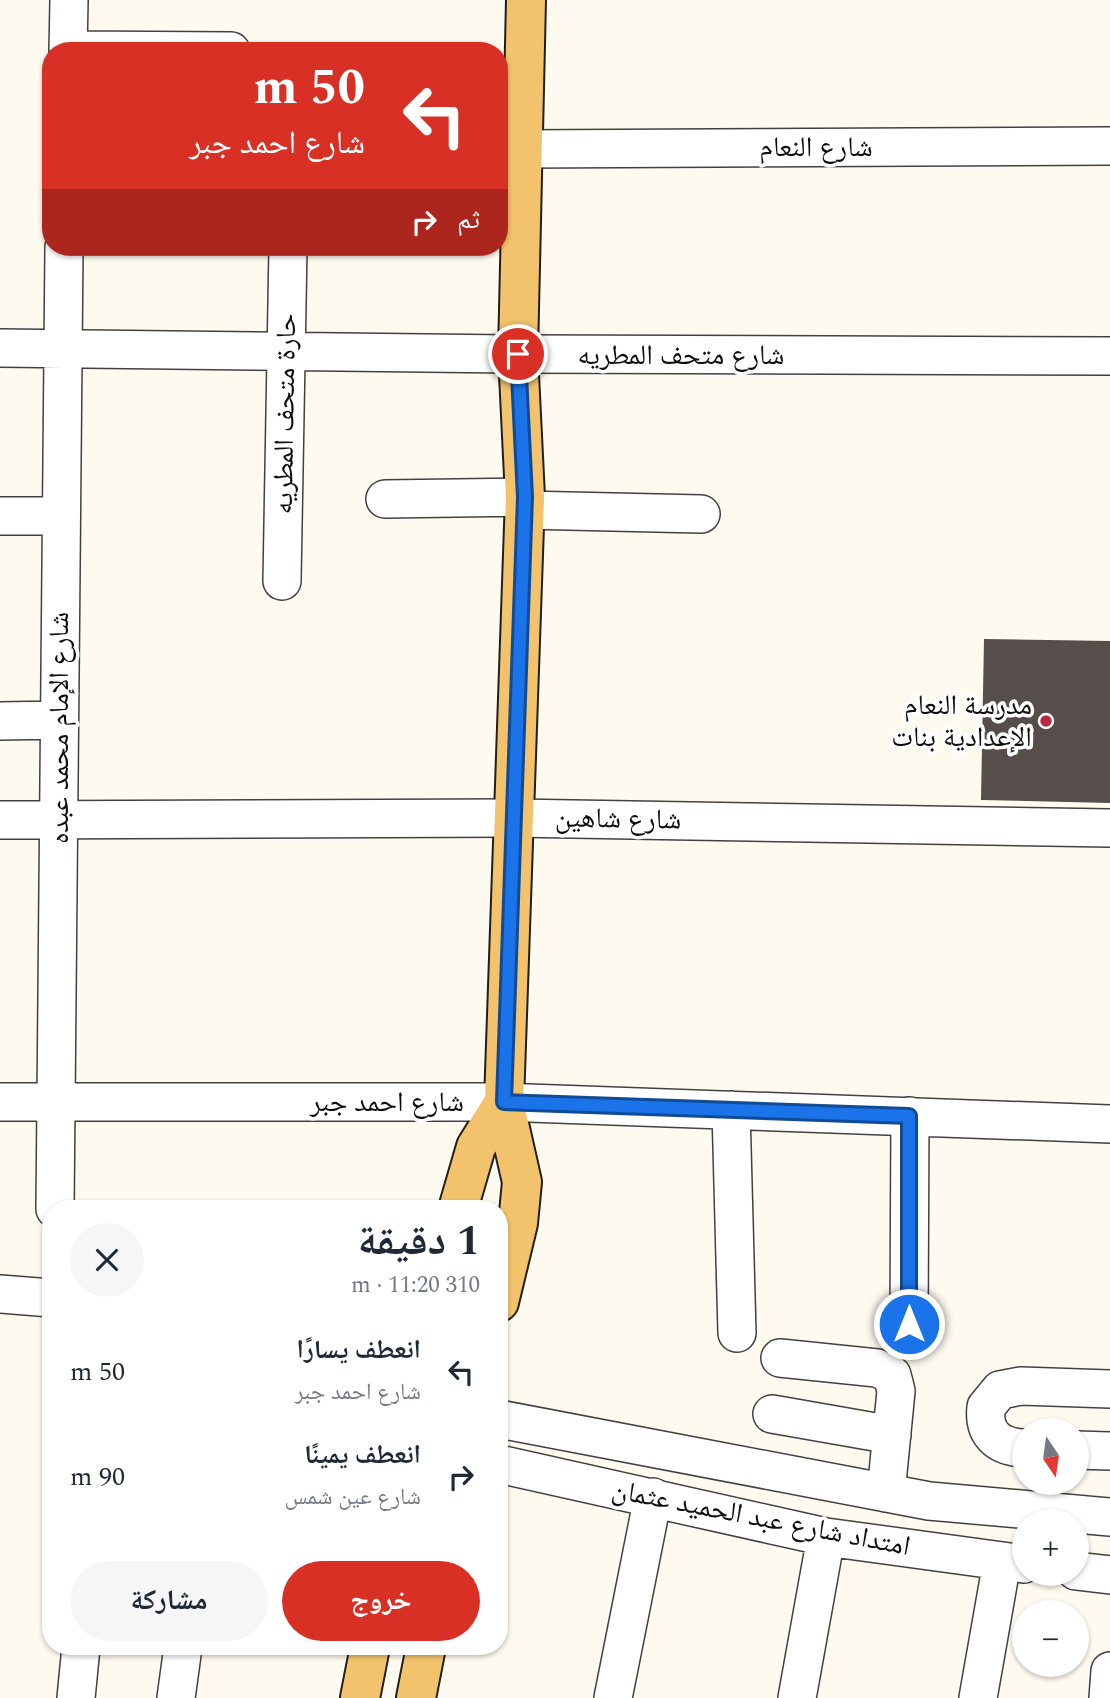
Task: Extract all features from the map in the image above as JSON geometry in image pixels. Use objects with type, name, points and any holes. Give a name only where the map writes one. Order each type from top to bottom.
[{"type":"main road","points":[[508,1265],[518,1223],[522,1182],[504,1102],[524,504],[518,354],[526,0]]},
{"type":"main road","points":[[461,1200],[476,1147],[504,1102]]},
{"type":"main road","points":[[360,1698],[368,1655]]},
{"type":"main road","points":[[416,1698],[424,1655]]},
{"type":"street","points":[[68,42],[69,0]]},
{"type":"street","name":"شارع النعام","points":[[522,149],[1110,146]]},
{"type":"street","name":"شارع الإمام محمد عبده","points":[[55,1200],[64,256]]},
{"type":"street","name":"حارة متحف المطريه","points":[[282,581],[288,256]]},
{"type":"street","name":"شارع متحف المطريه","points":[[0,348],[286,349],[518,354],[1110,356]]},
{"type":"street","points":[[385,499],[701,514]]},
{"type":"street","points":[[0,516],[60,516]]},
{"type":"street","points":[[0,721],[58,720]]},
{"type":"street","name":"شارع شاهين","points":[[0,820],[514,818],[1110,828]]},
{"type":"street","name":"شارع احمد جبر","points":[[0,1102],[504,1102],[1110,1124]]},
{"type":"street","points":[[731,1110],[737,1333]]},
{"type":"street","points":[[909,1116],[909,1324]]},
{"type":"street","points":[[0,1294],[42,1297]]},
{"type":"street","points":[[780,1358],[885,1370],[896,1383],[886,1493]]},
{"type":"street","points":[[1012,1446],[1002,1444],[987,1429],[986,1407],[1000,1390],[1021,1385],[1110,1389]]},
{"type":"street","points":[[772,1414],[892,1435]]},
{"type":"street","points":[[508,1421],[929,1502],[1110,1517]]},
{"type":"street","points":[[1089,1450],[1110,1451]]},
{"type":"street","name":"امتداد شارع عبد الحميد عثمان","points":[[508,1466],[826,1537],[1012,1563]]},
{"type":"street","points":[[613,1698],[653,1497]]},
{"type":"street","points":[[797,1698],[826,1537]]},
{"type":"street","points":[[978,1698],[1012,1567]]},
{"type":"street","points":[[1089,1573],[1110,1575]]},
{"type":"street","points":[[76,1698],[80,1655]]},
{"type":"street","points":[[176,1698],[182,1655]]},
{"type":"street","points":[[1108,1698],[1110,1671]]},
{"type":"building","name":"مدرسة النعام الإعدادية بنات","points":[[984,639],[1110,641],[1110,803],[981,800]]},
{"type":"place","name":"مدرسة النعام الإعدادية بنات","points":[[1046,721]]},
{"type":"route","points":[[518,354],[525,497],[504,1102],[909,1116],[909,1324]]}]
